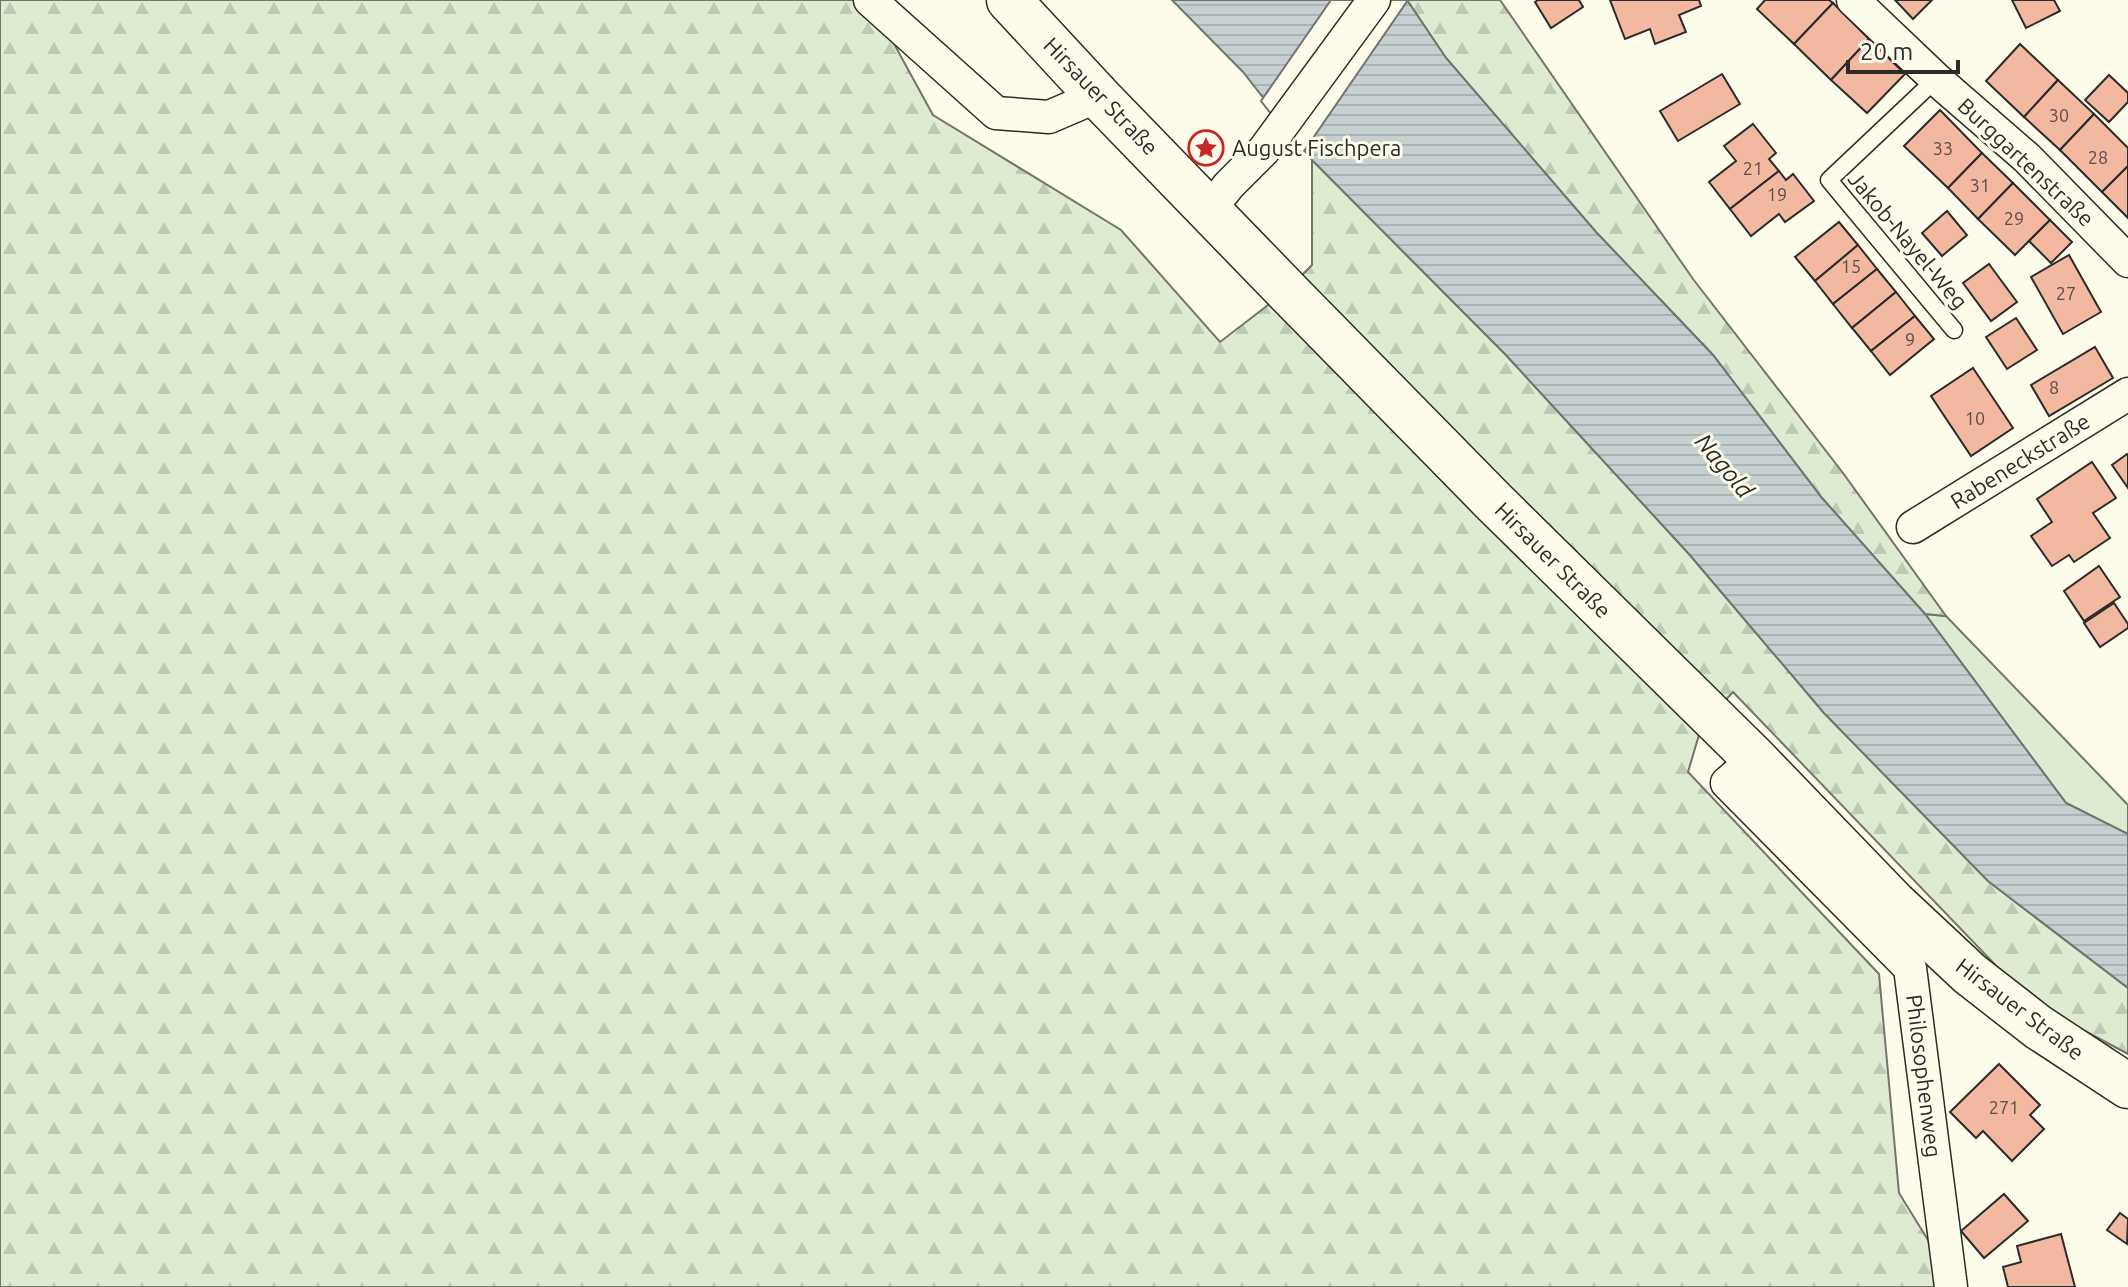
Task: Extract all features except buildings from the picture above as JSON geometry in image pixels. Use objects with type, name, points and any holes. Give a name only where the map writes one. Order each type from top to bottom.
[{"type":"main road","name":"Hirsauer Straße","points":[[1013,2],[1098,96],[1493,501],[1755,759],[1894,903],[1970,974],[2038,1027],[2128,1086]]},
{"type":"street","points":[[870,0],[996,113],[1049,117],[1098,96]]},
{"type":"street","points":[[1209,210],[1264,150],[1374,0]]},
{"type":"street","name":"Burggartenstraße","points":[[1853,0],[1936,79],[2027,158],[2128,261]]},
{"type":"street","name":"Rabeneckstraße","points":[[1913,527],[2128,394]]},
{"type":"street","name":"Philosophenweg","points":[[1755,759],[1727,783],[1910,968],[1951,1287]]},
{"type":"lane","name":"Jakob-Nayel-Weg","points":[[1936,79],[1829,180],[1954,330]]},
{"type":"green space","points":[[0,0],[870,0],[933,115],[1121,230],[1220,342],[1276,299],[1701,728],[1688,772],[1879,974],[1899,1193],[1957,1287],[0,1287]]},
{"type":"green space","points":[[1407,0],[1500,0],[1693,279],[1843,473],[1946,616],[1925,614],[1822,498],[1713,355],[1596,232],[1446,58]]},
{"type":"green space","points":[[1312,160],[1505,354],[1689,554],[1824,713],[1988,881],[2128,988],[2128,1054],[2031,1002],[1733,692],[1720,706],[1297,280],[1312,265]]},
{"type":"green space","points":[[1925,614],[1946,616],[2128,805],[2128,834],[2066,803]]},
{"type":"water","name":"Nagold","points":[[1172,0],[1407,0],[1446,58],[1596,232],[1713,355],[1822,498],[1925,614],[2066,803],[2128,834],[2128,988],[1988,881],[1824,713],[1689,554],[1505,354],[1312,160],[1243,72]]},
{"type":"pier","points":[[1331,0],[1408,0],[1302,154],[1261,101]]},
{"type":"place","name":"August Fischpera","points":[[1206,148]]}]
